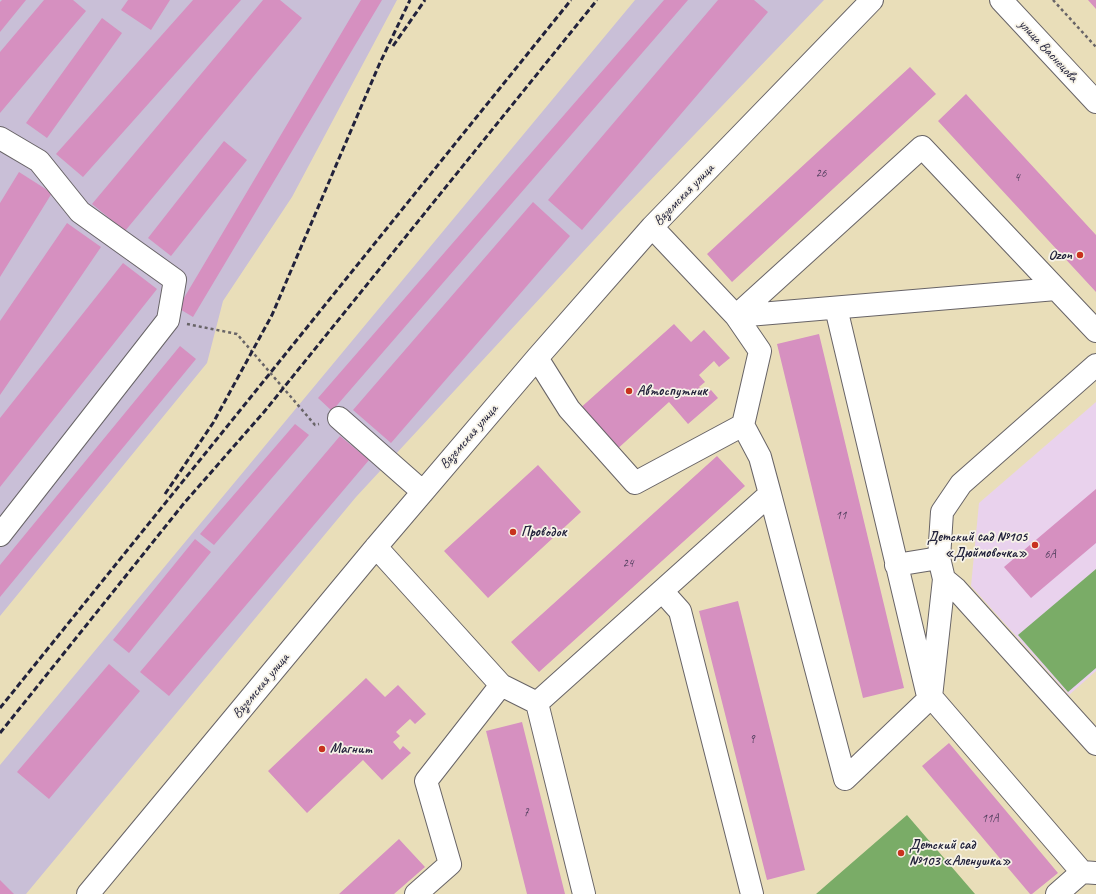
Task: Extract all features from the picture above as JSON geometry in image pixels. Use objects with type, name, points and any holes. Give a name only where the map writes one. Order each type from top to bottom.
[{"type":"street","name":"Вяземская улица","points":[[88,894],[376,547],[537,358],[652,227],[872,0]]},
{"type":"street","name":"улица Васнецова","points":[[1001,0],[1093,95]]},
{"type":"street","points":[[0,138],[39,161],[80,212],[174,280],[168,320],[0,535]]},
{"type":"street","points":[[736,316],[922,148],[1096,331]]},
{"type":"street","points":[[652,227],[736,316],[760,351],[743,425],[760,457],[845,779],[931,697],[944,580],[939,558],[942,512],[961,484],[1096,365]]},
{"type":"street","points":[[736,316],[1056,289]]},
{"type":"street","points":[[836,308],[927,692],[1089,873],[1057,894]]},
{"type":"street","points":[[537,358],[569,410],[635,483],[743,425]]},
{"type":"street","points":[[339,418],[423,492]]},
{"type":"street","points":[[538,703],[770,494]]},
{"type":"street","points":[[376,547],[501,685],[538,703]]},
{"type":"street","points":[[896,565],[939,558]]},
{"type":"street","points":[[944,580],[956,589],[1096,744]]},
{"type":"street","points":[[663,592],[680,611],[752,894]]},
{"type":"street","points":[[416,894],[450,864],[426,781],[501,685]]},
{"type":"street","points":[[538,703],[584,894]]},
{"type":"path","points":[[1053,0],[1096,47]]},
{"type":"path","points":[[168,320],[237,334],[315,425],[339,418]]},
{"type":"shaded area","points":[[0,0],[397,0],[292,197],[223,301],[207,363],[0,616]]},
{"type":"shaded area","points":[[635,0],[824,0],[618,214],[356,497],[26,894],[0,894],[0,765]]},
{"type":"shaded area","name":"Детский сад №105 «Дюймовочка»","points":[[1096,402],[1096,671],[1069,695],[971,586],[979,503]]},
{"type":"green space","points":[[1096,569],[1096,668],[1068,692],[1018,635]]},
{"type":"green space","name":"Детский сад №103 «Аленушка»","points":[[907,815],[975,894],[816,894]]},
{"type":"building","points":[[2,0],[26,0],[0,32],[0,2]]},
{"type":"building","points":[[44,0],[73,0],[86,11],[0,113],[0,52]]},
{"type":"building","points":[[128,0],[170,0],[151,30],[121,10]]},
{"type":"building","points":[[193,0],[241,0],[83,177],[56,154]]},
{"type":"building","points":[[263,0],[280,0],[302,18],[125,231],[92,204]]},
{"type":"building","points":[[361,0],[382,0],[193,317],[178,308]]},
{"type":"building","points":[[664,0],[688,0],[332,411],[318,398]]},
{"type":"building","points":[[718,0],[754,0],[768,12],[582,230],[548,200]]},
{"type":"building","points":[[1088,0],[1096,0],[1096,9]]},
{"type":"building","points":[[102,18],[122,33],[47,138],[26,123]]},
{"type":"building","points":[[910,67],[936,94],[732,282],[707,254]]},
{"type":"building","points":[[966,94],[1096,235],[1096,292],[938,121]]},
{"type":"building","points":[[224,141],[247,160],[171,256],[148,238]]},
{"type":"building","points":[[19,172],[52,193],[0,277],[0,203]]},
{"type":"building","points":[[533,202],[570,236],[391,443],[353,410]]},
{"type":"building","points":[[67,223],[101,247],[0,395],[0,321]]},
{"type":"building","points":[[123,263],[157,289],[0,487],[0,418]]},
{"type":"building","name":"Автоспутник","points":[[674,324],[691,342],[704,330],[730,358],[719,367],[714,361],[699,375],[705,382],[699,387],[706,394],[711,390],[718,398],[688,424],[669,402],[614,452],[577,411]]},
{"type":"building","points":[[819,334],[904,688],[863,698],[777,344]]},
{"type":"building","points":[[180,346],[196,359],[0,597],[0,565]]},
{"type":"building","points":[[295,424],[309,435],[214,545],[200,534]]},
{"type":"building","points":[[340,436],[369,460],[169,696],[140,672]]},
{"type":"building","points":[[717,456],[745,486],[539,672],[511,642]]},
{"type":"building","name":"Проводок","points":[[538,465],[581,512],[488,598],[444,551]]},
{"type":"building","points":[[1096,489],[1096,543],[1031,598],[1004,567]]},
{"type":"building","points":[[195,539],[211,552],[129,653],[113,640]]},
{"type":"building","points":[[738,601],[805,870],[767,880],[699,611]]},
{"type":"building","points":[[109,664],[140,691],[49,799],[17,772]]},
{"type":"building","name":"Магнит","points":[[366,678],[385,697],[398,685],[426,714],[415,724],[410,719],[396,732],[400,736],[393,742],[400,750],[403,746],[411,753],[382,780],[363,760],[307,813],[268,771]]},
{"type":"building","points":[[522,722],[565,894],[527,894],[486,731]]},
{"type":"building","points":[[949,743],[1058,873],[1032,894],[1030,894],[922,766]]},
{"type":"building","points":[[399,839],[425,867],[394,894],[339,894]]},
{"type":"building","points":[[0,880],[14,894],[0,894]]},
{"type":"railway","points":[[165,494],[213,423],[272,315],[379,65],[410,0]]},
{"type":"railway","points":[[393,46],[425,0]]},
{"type":"railway","points":[[0,708],[571,0]]},
{"type":"railway","points":[[0,733],[185,502],[264,412],[597,0]]},
{"type":"place","name":"Ozon","points":[[1080,255]]},
{"type":"place","name":"Автоспутник","points":[[629,391]]},
{"type":"place","name":"Проводок","points":[[513,532]]},
{"type":"place","name":"Детский сад №105 «Дюймовочка»","points":[[1035,545]]},
{"type":"place","name":"Магнит","points":[[322,749]]},
{"type":"place","name":"Детский сад №103 «Аленушка»","points":[[901,853]]}]
